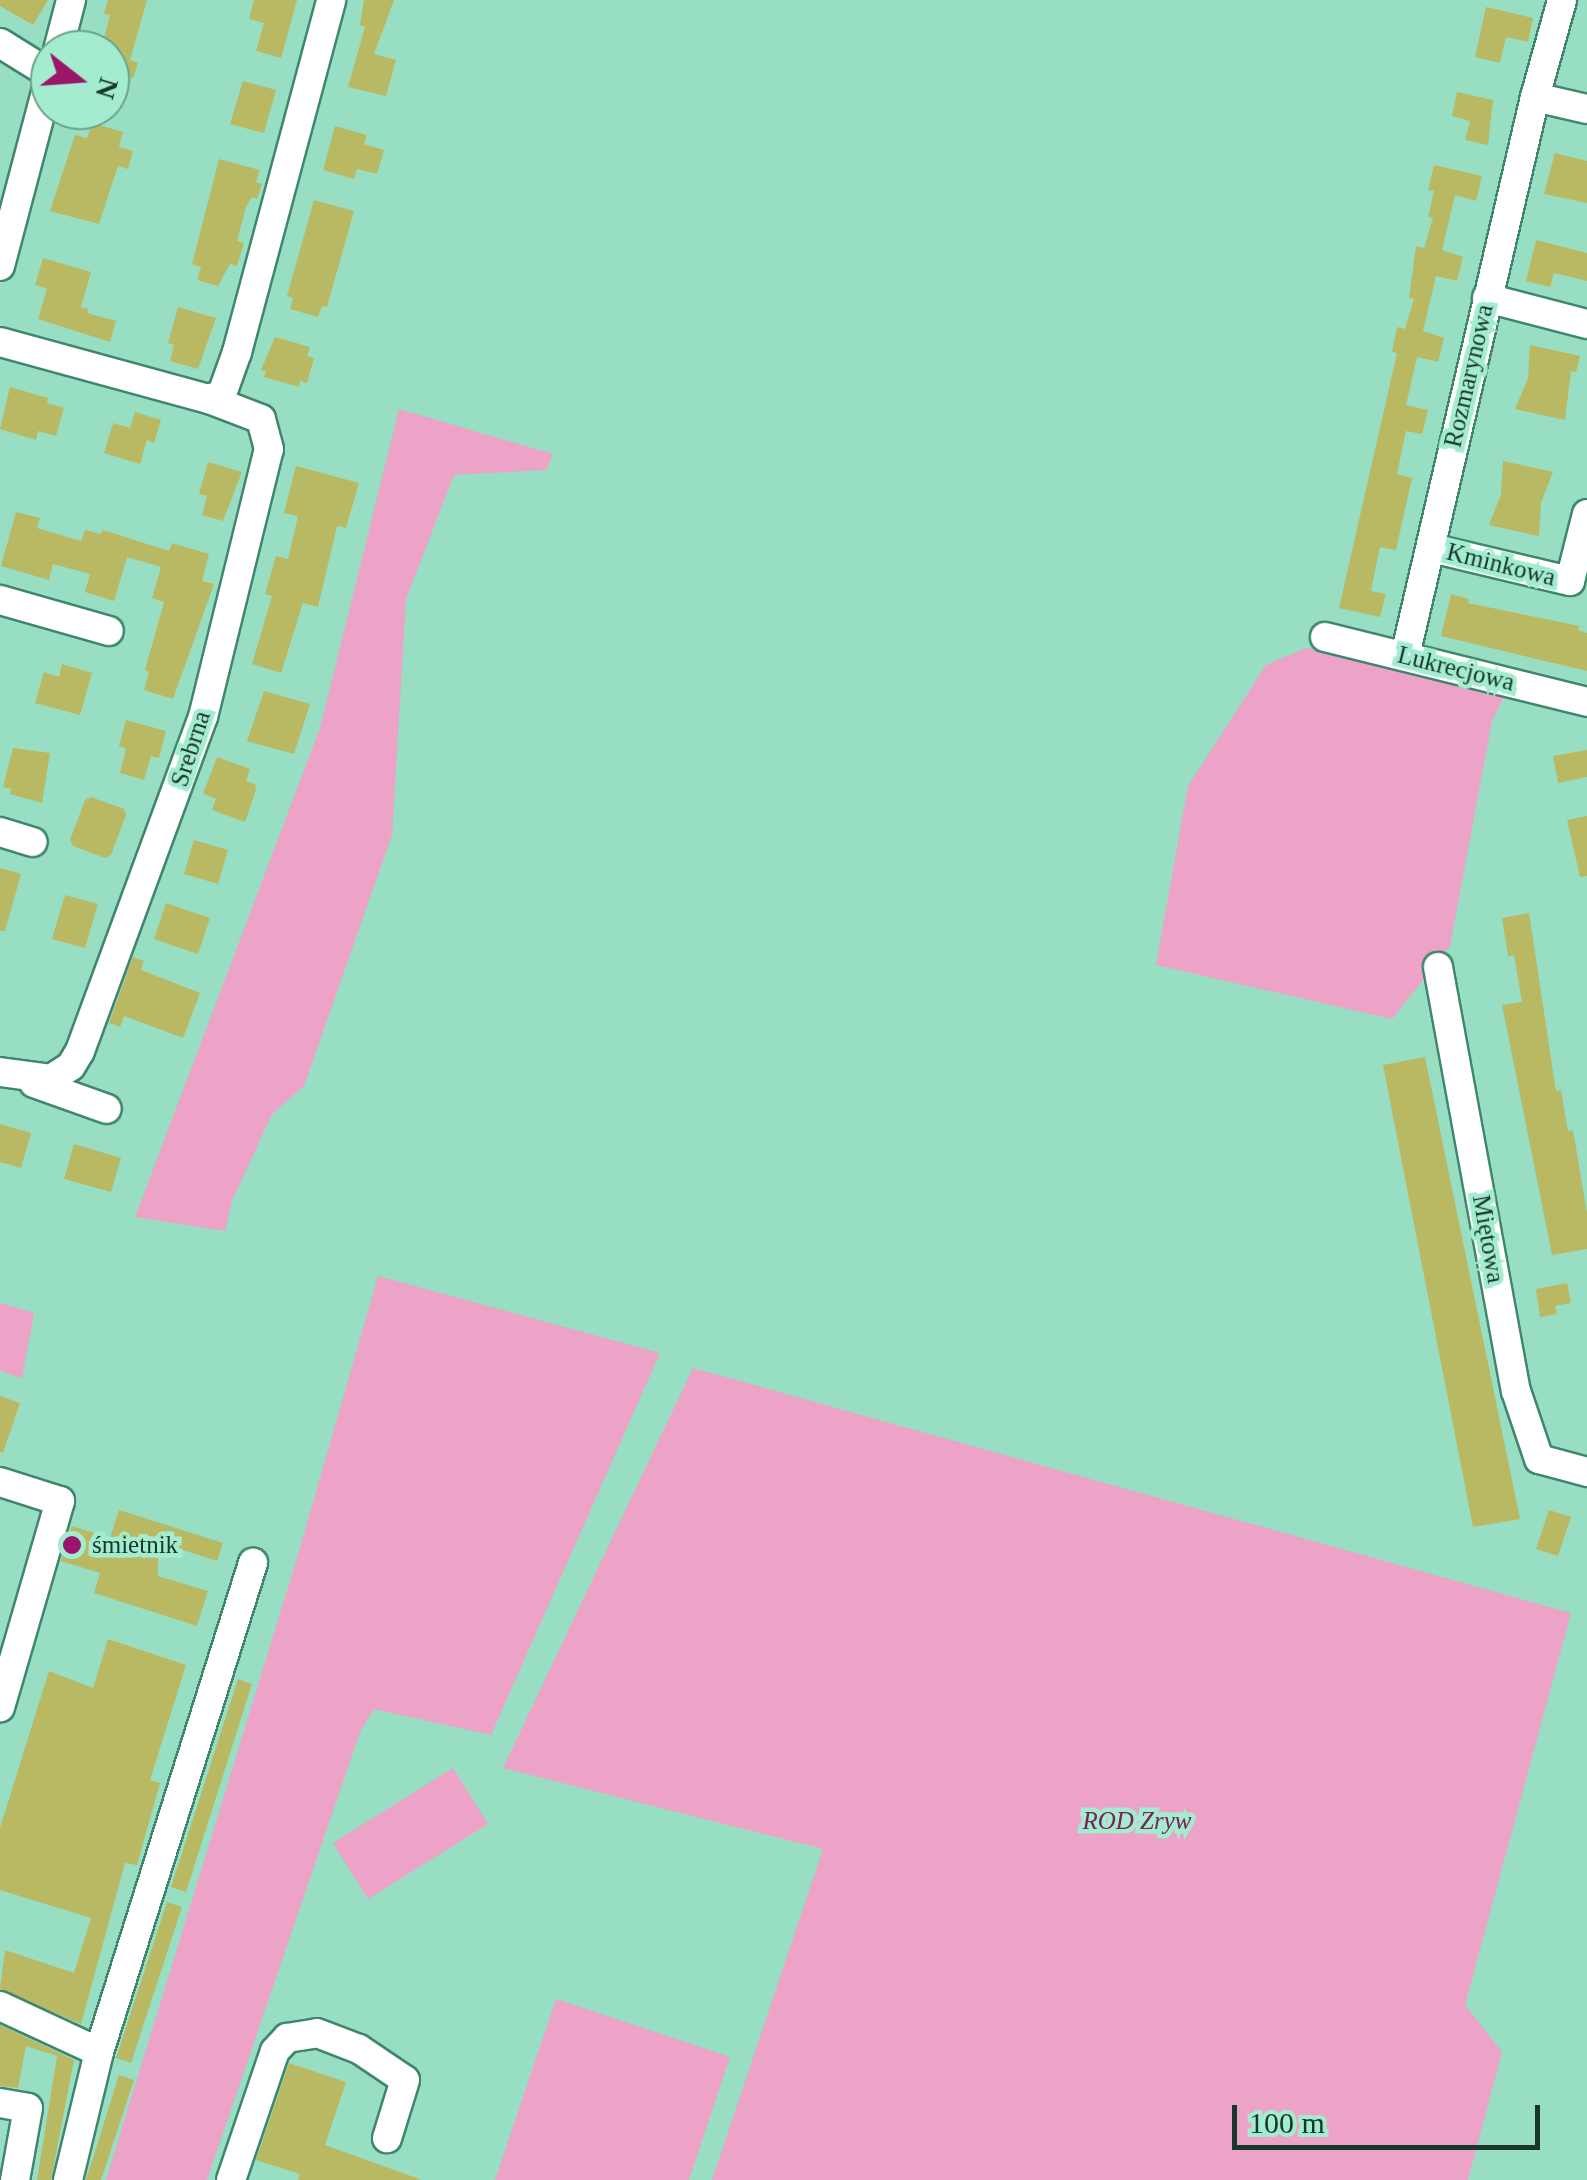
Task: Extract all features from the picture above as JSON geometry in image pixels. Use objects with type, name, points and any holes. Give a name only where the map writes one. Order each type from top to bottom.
[{"type":"street","points":[[64,30],[72,0]]},
{"type":"street","points":[[210,399],[222,394],[238,352],[331,0]]},
{"type":"street","name":"Rozmarynowa","points":[[1406,656],[1534,97],[1562,0]]},
{"type":"street","points":[[0,43],[30,63]]},
{"type":"street","points":[[1534,97],[1587,110]]},
{"type":"street","points":[[0,266],[36,130]]},
{"type":"street","points":[[1487,298],[1587,324]]},
{"type":"street","name":"Srebrna","points":[[0,342],[210,399],[261,419],[269,449],[202,717],[80,1051],[60,1076],[9,1074]]},
{"type":"street","name":"Kminkowa","points":[[1431,548],[1579,584],[1587,514]]},
{"type":"street","points":[[0,600],[109,631]]},
{"type":"street","name":"Lukrecjowa","points":[[1325,636],[1587,702]]},
{"type":"street","points":[[0,832],[32,842]]},
{"type":"street","name":"Miętowa","points":[[1438,967],[1516,1391],[1538,1459],[1587,1472]]},
{"type":"street","name":"Srebrna","points":[[9,1074],[108,1109]]},
{"type":"street","points":[[0,1482],[60,1501],[0,1706]]},
{"type":"street","points":[[68,2180],[99,2052],[253,1563]]},
{"type":"street","points":[[0,2006],[99,2052]]},
{"type":"street","points":[[231,2180],[275,2052],[288,2038],[317,2033],[359,2049],[405,2080],[387,2138]]},
{"type":"street","points":[[0,2103],[28,2108],[16,2180]]},
{"type":"green space","points":[[399,409],[553,454],[546,470],[454,475],[406,599],[392,835],[304,1086],[272,1114],[232,1201],[225,1231],[135,1217],[320,728]]},
{"type":"green space","points":[[1306,648],[1496,688],[1504,697],[1492,721],[1450,946],[1392,1019],[1156,965],[1188,786],[1266,665]]},
{"type":"green space","points":[[378,1276],[660,1353],[491,1735],[374,1709],[360,1732],[207,2180],[106,2180],[297,1558]]},
{"type":"green space","points":[[0,1303],[34,1313],[22,1378],[0,1371]]},
{"type":"green space","name":"ROD Zryw","points":[[693,1368],[1571,1613],[1465,2005],[1502,2052],[1468,2180],[712,2180],[823,1849],[503,1768]]},
{"type":"green space","points":[[453,1768],[488,1824],[368,1899],[333,1843]]},
{"type":"green space","points":[[556,1999],[730,2057],[689,2180],[495,2180]]},
{"type":"building","points":[[0,0],[48,0],[33,25],[0,6]]},
{"type":"building","points":[[108,0],[147,0],[130,60],[130,30],[106,30],[110,15],[104,14]]},
{"type":"building","points":[[254,0],[297,0],[281,58],[256,51],[264,23],[249,19]]},
{"type":"building","points":[[364,0],[394,0],[374,54],[396,60],[386,96],[348,87],[365,27],[360,25]]},
{"type":"building","points":[[1486,7],[1533,18],[1528,42],[1506,37],[1500,63],[1475,57]]},
{"type":"building","points":[[130,60],[138,63],[130,77]]},
{"type":"building","points":[[243,81],[276,90],[264,133],[230,124]]},
{"type":"building","points":[[1457,92],[1493,100],[1488,145],[1465,140],[1470,121],[1452,116]]},
{"type":"building","points":[[335,126],[367,135],[364,144],[384,150],[377,174],[357,169],[354,179],[323,170]]},
{"type":"building","points":[[90,130],[116,130],[123,132],[119,147],[133,151],[128,169],[118,166],[99,224],[50,211],[75,135],[87,138]]},
{"type":"building","points":[[1555,153],[1587,161],[1587,203],[1544,194]]},
{"type":"building","points":[[219,159],[260,170],[256,182],[262,184],[257,199],[252,197],[246,207],[237,241],[244,243],[237,266],[230,264],[218,286],[197,280],[201,267],[192,264]]},
{"type":"building","points":[[1434,165],[1482,176],[1476,201],[1455,195],[1442,250],[1463,257],[1457,281],[1436,276],[1423,331],[1444,338],[1438,362],[1417,357],[1406,405],[1428,410],[1422,434],[1406,431],[1397,474],[1412,478],[1396,550],[1380,547],[1371,591],[1386,594],[1380,617],[1339,608],[1397,353],[1392,352],[1397,327],[1405,329],[1414,299],[1409,298],[1416,246],[1424,248],[1433,218],[1428,217],[1434,191],[1428,190]]},
{"type":"building","points":[[314,200],[354,211],[327,307],[322,306],[318,317],[290,309],[293,298],[287,296]]},
{"type":"building","points":[[1536,240],[1587,253],[1587,281],[1554,273],[1550,287],[1526,281]]},
{"type":"building","points":[[43,258],[91,272],[81,307],[89,309],[87,313],[116,321],[110,342],[38,319],[47,289],[35,285]]},
{"type":"building","points":[[178,307],[216,318],[198,369],[170,361],[174,345],[168,343]]},
{"type":"building","points":[[275,337],[310,347],[307,356],[314,358],[307,383],[300,381],[299,387],[264,377],[266,371],[261,370]]},
{"type":"building","points":[[1530,345],[1580,356],[1576,372],[1571,371],[1565,420],[1515,409],[1528,378]]},
{"type":"building","points":[[10,387],[48,398],[47,403],[64,408],[56,436],[38,431],[36,440],[0,429]]},
{"type":"building","points":[[135,412],[161,420],[154,443],[147,440],[140,464],[104,453],[113,423],[130,428]]},
{"type":"building","points":[[1503,461],[1553,472],[1541,503],[1539,536],[1489,525],[1501,494]]},
{"type":"building","points":[[208,462],[242,472],[223,521],[202,515],[207,496],[199,494]]},
{"type":"building","points":[[296,466],[359,483],[346,528],[337,526],[318,607],[303,603],[281,673],[252,664],[272,596],[265,594],[276,556],[288,559],[298,516],[284,513]]},
{"type":"building","points":[[16,512],[40,518],[37,528],[81,541],[85,530],[101,534],[103,530],[169,551],[172,543],[209,554],[202,581],[214,584],[173,699],[144,690],[149,672],[145,670],[164,602],[152,598],[161,567],[127,557],[114,601],[85,592],[90,574],[53,564],[49,580],[1,566]]},
{"type":"building","points":[[1451,594],[1469,599],[1468,603],[1579,626],[1578,630],[1587,633],[1587,671],[1441,636]]},
{"type":"building","points":[[62,664],[92,673],[80,715],[35,703],[44,672],[59,677]]},
{"type":"building","points":[[264,691],[310,704],[294,754],[247,741]]},
{"type":"building","points":[[126,720],[166,731],[159,758],[151,756],[144,780],[120,773],[126,749],[119,746]]},
{"type":"building","points":[[13,748],[50,753],[42,803],[10,794],[11,789],[3,787]]},
{"type":"building","points":[[1587,750],[1587,777],[1558,783],[1553,756]]},
{"type":"building","points":[[217,757],[250,769],[246,781],[255,784],[256,790],[245,822],[212,810],[216,799],[203,794]]},
{"type":"building","points":[[91,797],[124,809],[126,815],[111,855],[105,858],[73,846],[70,840],[85,800]]},
{"type":"building","points":[[1587,816],[1587,876],[1580,877],[1567,820]]},
{"type":"building","points":[[194,840],[228,850],[218,884],[184,874]]},
{"type":"building","points":[[0,868],[21,874],[5,931],[0,931]]},
{"type":"building","points":[[65,895],[98,904],[85,948],[52,939]]},
{"type":"building","points":[[166,903],[210,918],[198,954],[154,939]]},
{"type":"building","points":[[1529,913],[1556,1091],[1561,1090],[1568,1131],[1573,1130],[1587,1213],[1587,1249],[1552,1255],[1502,1005],[1522,1002],[1514,955],[1508,956],[1502,918]]},
{"type":"building","points":[[133,957],[144,961],[141,970],[200,993],[183,1038],[124,1016],[120,1027],[109,1023]]},
{"type":"building","points":[[1425,1057],[1520,1519],[1473,1527],[1383,1065]]},
{"type":"building","points":[[0,1124],[31,1133],[21,1168],[0,1162]]},
{"type":"building","points":[[74,1144],[121,1158],[111,1192],[64,1179]]},
{"type":"building","points":[[1567,1283],[1571,1303],[1555,1306],[1557,1314],[1540,1317],[1536,1289]]},
{"type":"building","points":[[0,1396],[20,1403],[3,1453],[0,1452]]},
{"type":"building","points":[[119,1510],[223,1543],[217,1561],[158,1542],[158,1576],[208,1591],[197,1626],[94,1593],[100,1573],[61,1561],[72,1526],[110,1538]]},
{"type":"building","points":[[1549,1510],[1571,1517],[1558,1556],[1536,1549]]},
{"type":"building","points":[[108,1639],[186,1665],[150,1780],[160,1783],[137,1865],[125,1863],[81,2024],[0,1989],[5,1950],[74,1973],[91,1918],[0,1890],[0,1828],[49,1671],[93,1688]]},
{"type":"building","points":[[238,1679],[252,1684],[186,1892],[171,1887]]},
{"type":"building","points":[[167,1902],[182,1907],[131,2063],[116,2058]]},
{"type":"building","points":[[0,2025],[74,2060],[51,2180],[37,2180],[57,2056],[26,2046],[18,2088],[0,2086]]},
{"type":"building","points":[[289,2063],[346,2082],[325,2145],[422,2180],[298,2180],[300,2174],[256,2160]]},
{"type":"building","points":[[119,2075],[134,2080],[101,2180],[86,2180]]},
{"type":"place","name":"śmietnik","points":[[72,1545]]}]
